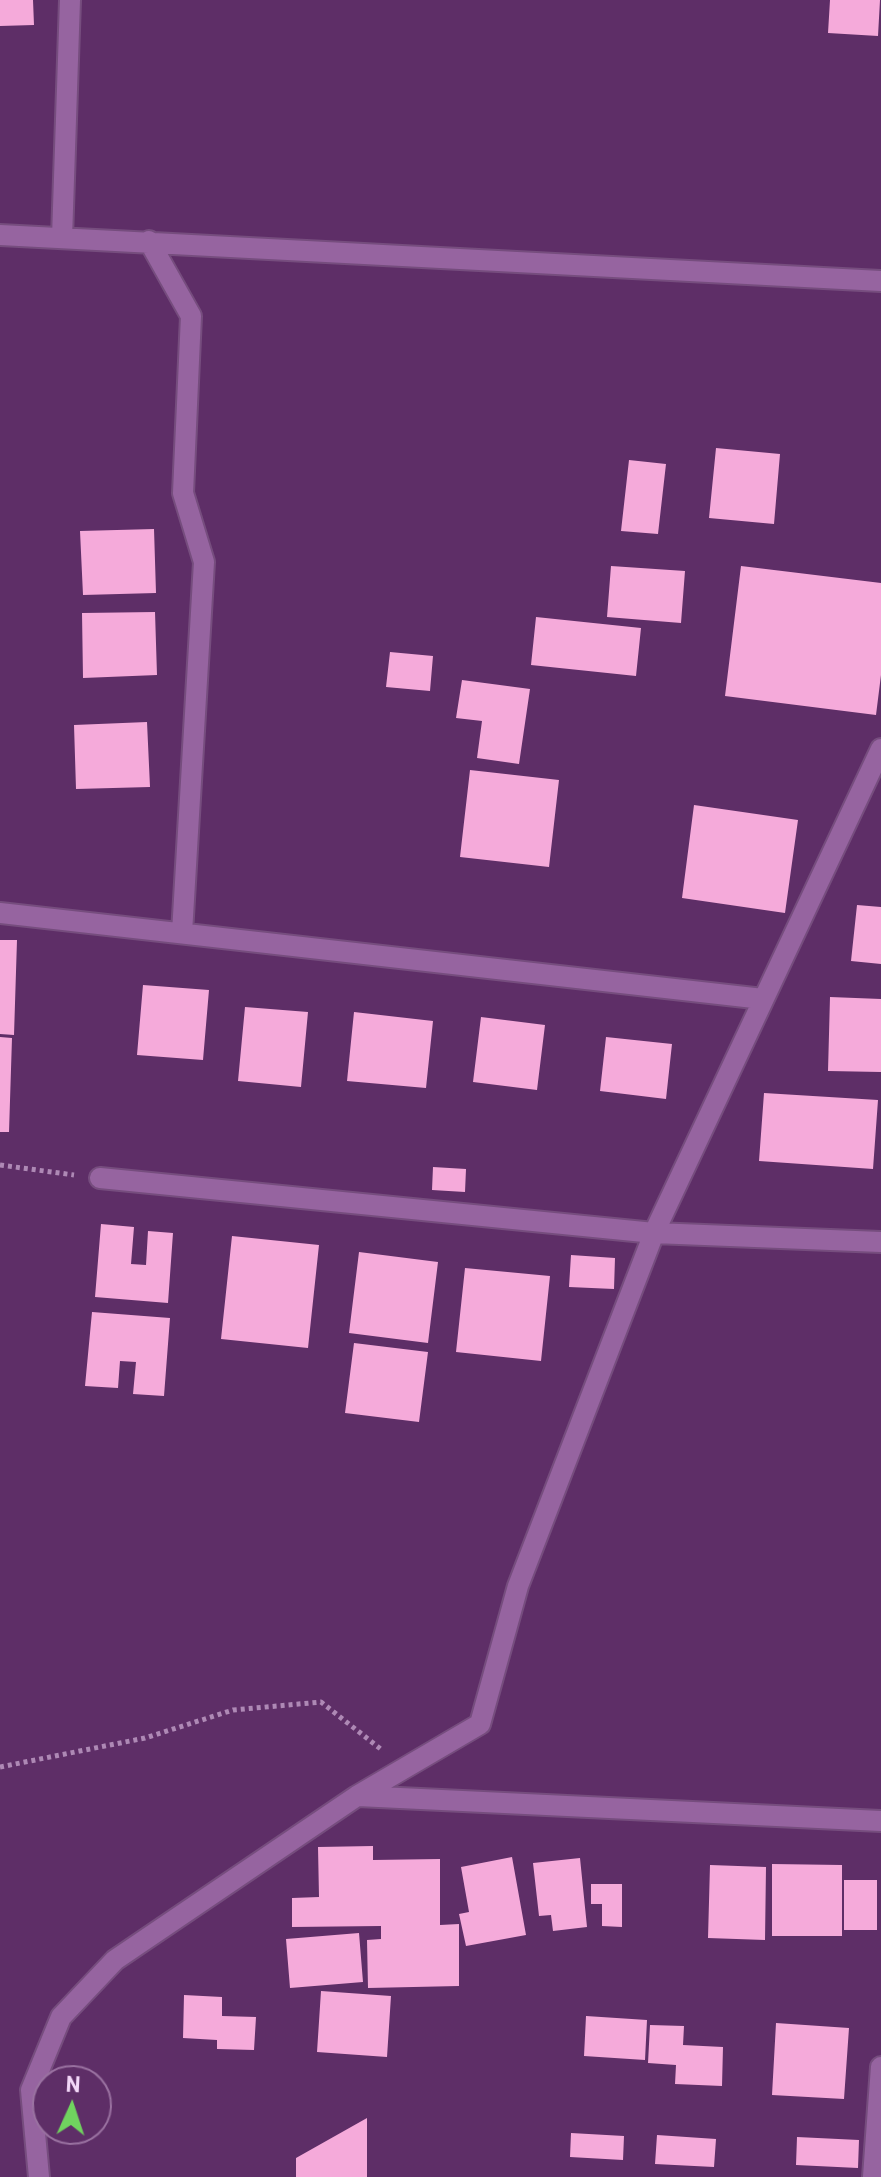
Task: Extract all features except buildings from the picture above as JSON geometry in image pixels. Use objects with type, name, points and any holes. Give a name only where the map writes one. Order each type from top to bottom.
[{"type":"street","points":[[62,238],[70,0]]},
{"type":"street","points":[[0,235],[881,281]]},
{"type":"street","points":[[149,241],[191,316],[183,493],[204,562],[182,933]]},
{"type":"street","points":[[39,2177],[31,2090],[61,2017],[115,1960],[357,1796],[480,1724],[518,1586],[654,1233],[881,748]]},
{"type":"street","points":[[0,913],[763,999]]},
{"type":"street","points":[[100,1178],[654,1233],[881,1242]]},
{"type":"street","points":[[357,1796],[881,1821]]},
{"type":"street","points":[[873,2177],[881,2067]]},
{"type":"path","points":[[0,1165],[100,1178]]},
{"type":"path","points":[[0,1767],[145,1738],[233,1710],[321,1702],[368,1735],[402,1770]]}]
